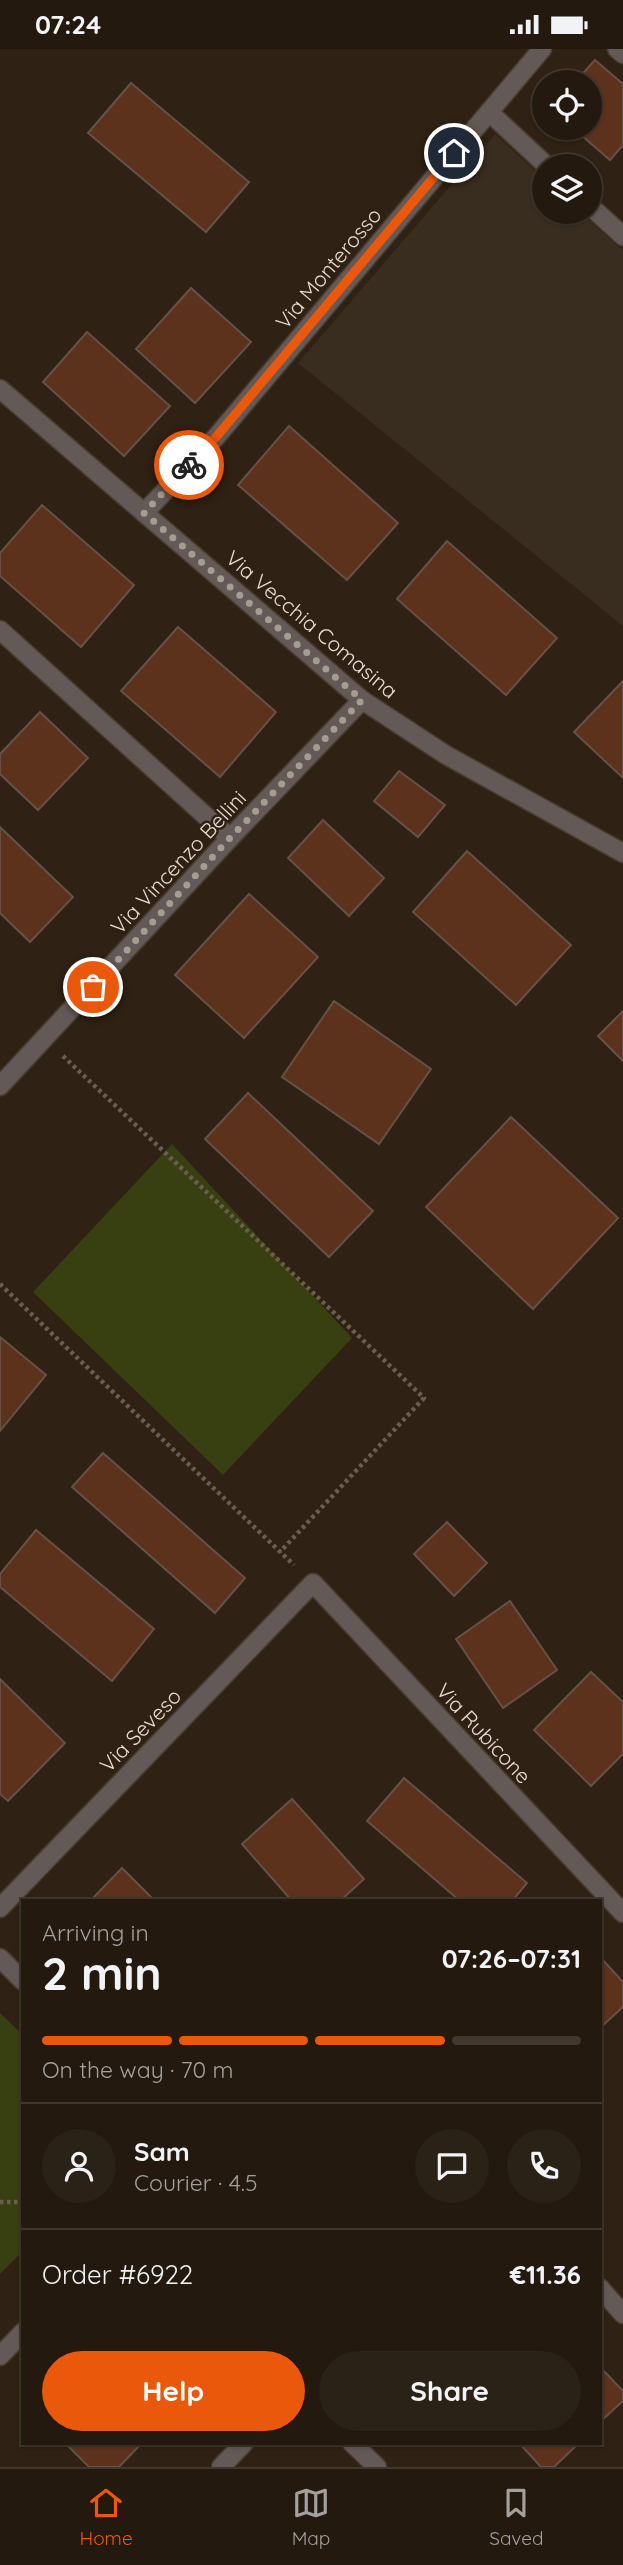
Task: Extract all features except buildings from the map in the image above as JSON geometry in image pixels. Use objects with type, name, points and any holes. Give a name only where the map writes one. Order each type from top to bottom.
[{"type":"street","name":"Via Monterosso","points":[[144,513],[217,436],[542,49]]},
{"type":"street","points":[[617,49],[623,54]]},
{"type":"street","points":[[488,112],[534,154]]},
{"type":"street","points":[[602,217],[623,236]]},
{"type":"street","name":"Via Vecchia Comasina","points":[[0,389],[362,700],[457,761],[623,853]]},
{"type":"street","points":[[0,630],[230,838]]},
{"type":"street","name":"Via Vincenzo Bellini","points":[[0,1086],[362,700]]},
{"type":"street","name":"Via Seveso","points":[[0,1908],[313,1583]]},
{"type":"street","name":"Via Rubicone","points":[[313,1583],[623,1913]]},
{"type":"street","points":[[0,1958],[21,1979]]},
{"type":"street","points":[[602,2290],[623,2313]]},
{"type":"street","points":[[0,2356],[21,2334]]},
{"type":"street","points":[[221,2467],[242,2445]]},
{"type":"street","points":[[354,2445],[377,2467]]},
{"type":"path","points":[[44,1038],[424,1398],[280,1552]]},
{"type":"path","points":[[0,1284],[313,1583]]},
{"type":"path","points":[[0,2202],[21,2202]]},
{"type":"shaded area","points":[[495,134],[532,168],[532,224],[593,224],[623,251],[623,626],[298,363]]},
{"type":"green space","points":[[172,1144],[352,1338],[223,1475],[33,1292]]},
{"type":"green space","points":[[0,2013],[21,2033],[21,2253],[0,2274]]},
{"type":"way so far","points":[[93,987],[362,700],[144,513],[189,465]]},
{"type":"route","points":[[189,465],[217,436],[454,153]]}]
